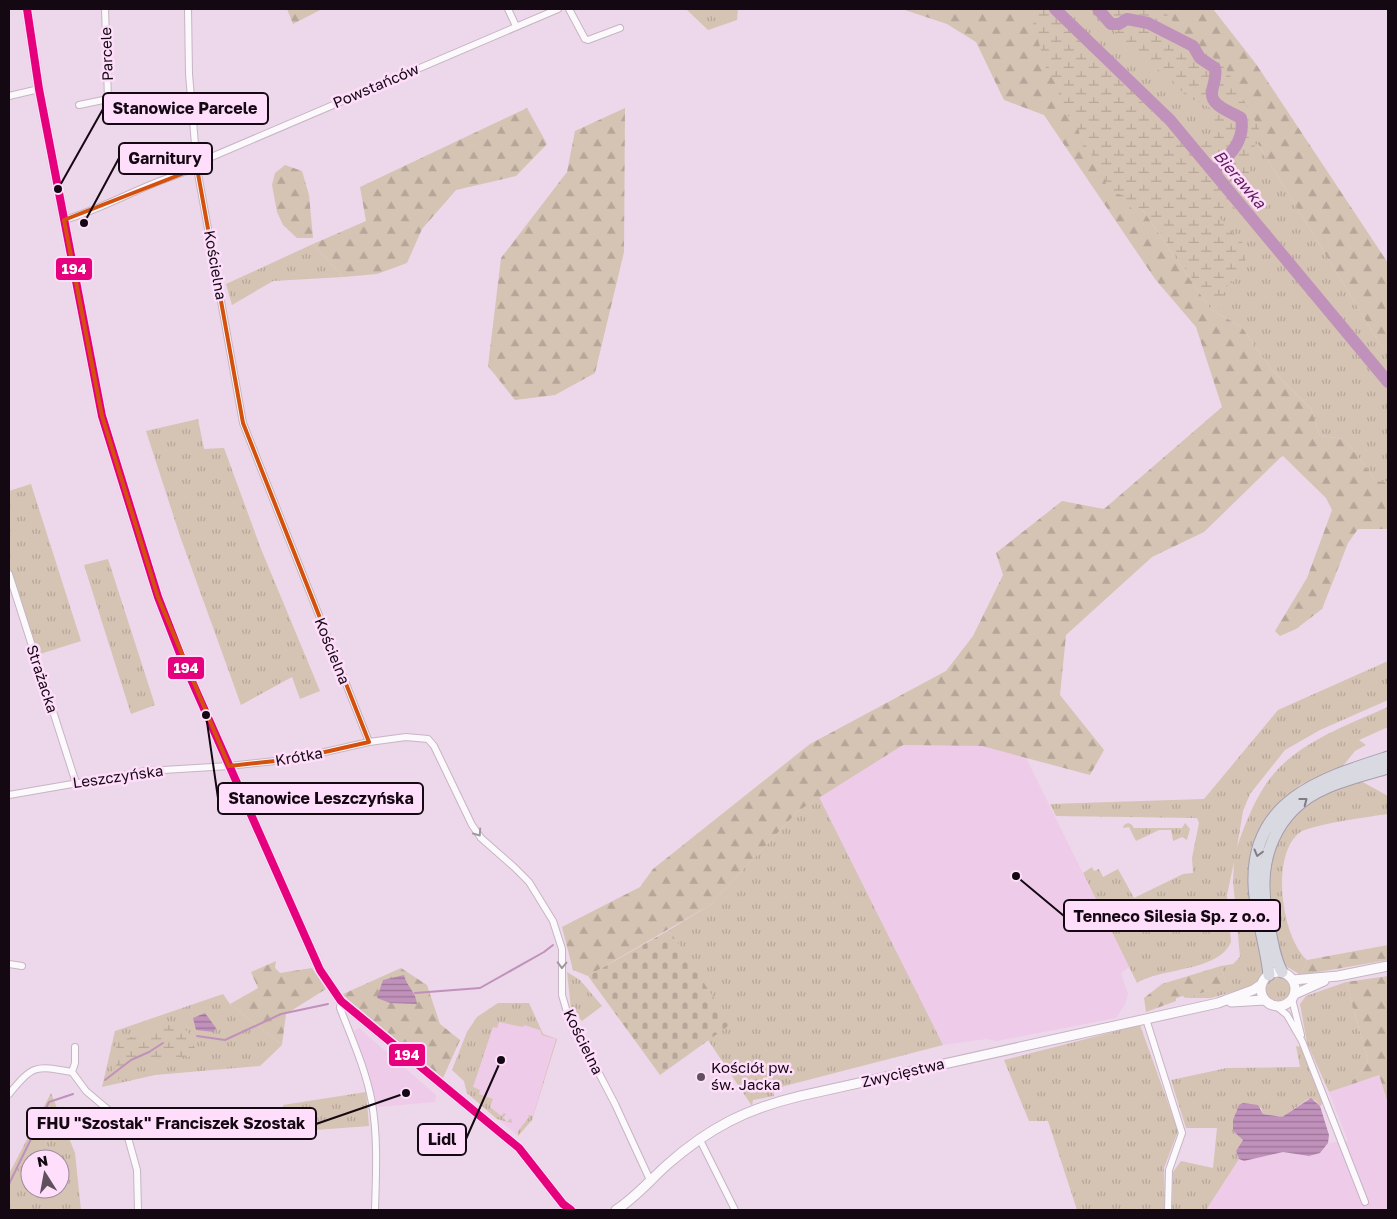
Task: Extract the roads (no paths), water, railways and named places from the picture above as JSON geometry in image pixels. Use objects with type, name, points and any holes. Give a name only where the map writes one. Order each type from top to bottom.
[{"type":"highway","points":[[1266,979],[1254,884],[1256,858],[1266,831],[1286,804],[1308,786],[1344,771],[1388,757]]},
{"type":"highway","points":[[1282,972],[1273,946],[1264,894],[1265,864],[1273,838],[1289,814],[1313,794],[1338,783],[1388,768]]},
{"type":"main road","points":[[27,9],[64,220],[102,416],[158,597],[182,659],[320,970],[341,1001],[519,1148],[564,1207],[571,1210]]},
{"type":"main road","points":[[1338,976],[1293,996],[1284,1005],[1276,1006],[1265,1000],[1262,994],[1266,979],[1282,972],[1293,980],[1338,976],[1388,966]]},
{"type":"main road","name":"Zwycięstwa","points":[[617,1210],[699,1138],[738,1115],[786,1099],[1218,1002],[1253,990],[1266,979]]},
{"type":"main road","points":[[1293,980],[1293,996]]},
{"type":"main road","name":"Zwycięstwa","points":[[1218,1002],[1265,1000]]},
{"type":"street","name":"Parcele","points":[[79,105],[108,99],[105,9]]},
{"type":"street","name":"Kościelna","points":[[188,9],[189,74],[197,168],[243,423],[369,742],[418,736],[428,739],[434,746],[481,838],[528,882],[553,921],[562,949],[562,988],[566,1012],[650,1180]]},
{"type":"street","points":[[508,9],[516,26]]},
{"type":"street","name":"Powstańców","points":[[64,220],[93,212],[149,185],[197,168],[209,158],[558,9]]},
{"type":"street","points":[[569,9],[585,39],[588,40],[620,28]]},
{"type":"street","points":[[9,96],[40,89]]},
{"type":"street","name":"Strażacka","points":[[9,574],[76,783]]},
{"type":"street","name":"Krótka","points":[[229,766],[294,760],[369,742]]},
{"type":"street","name":"Leszczyńska","points":[[9,795],[146,771],[229,766]]},
{"type":"street","points":[[9,964],[22,966]]},
{"type":"street","points":[[1293,996],[1302,1041]]},
{"type":"street","points":[[341,1001],[340,1008],[364,1072],[372,1103],[376,1149],[376,1210]]},
{"type":"street","points":[[1276,1006],[1286,1014],[1302,1041],[1365,1202]]},
{"type":"street","points":[[1146,1018],[1182,1133],[1169,1170],[1168,1210]]},
{"type":"street","points":[[72,1072],[75,1063],[75,1047]]},
{"type":"street","points":[[9,1094],[21,1078],[35,1068],[46,1067],[72,1072],[86,1091],[112,1113],[127,1134],[137,1170],[138,1210]]},
{"type":"street","points":[[699,1138],[735,1210]]},
{"type":"waterway","name":"Bierawka","points":[[1055,9],[1170,120],[1388,382]]},
{"type":"waterway","points":[[1098,9],[1111,24],[1119,24],[1127,19],[1148,23],[1193,46],[1200,58],[1215,68],[1216,75],[1212,97],[1222,108],[1241,118],[1242,126],[1241,134],[1234,148],[1213,172]]},
{"type":"waterway","points":[[415,993],[480,988],[553,945]]},
{"type":"waterway","points":[[197,1036],[225,1040],[281,1014],[328,1004]]},
{"type":"waterway","points":[[105,1080],[131,1060],[163,1043]]},
{"type":"waterway","points":[[9,1184],[49,1102],[73,1094]]},
{"type":"place","name":"Stanowice Parcele","points":[[58,189]]},
{"type":"place","name":"Garnitury","points":[[84,223]]},
{"type":"place","name":"Stanowice Leszczyńska","points":[[206,715]]},
{"type":"place","name":"Tenneco Silesia Sp. z o.o.","points":[[1016,876]]},
{"type":"place","name":"Lidl","points":[[501,1060]]},
{"type":"place","name":"Kościół pw. św. Jacka","points":[[701,1077]]},
{"type":"place","name":"FHU \"Szostak\" Franciszek Szostak","points":[[406,1093]]}]
